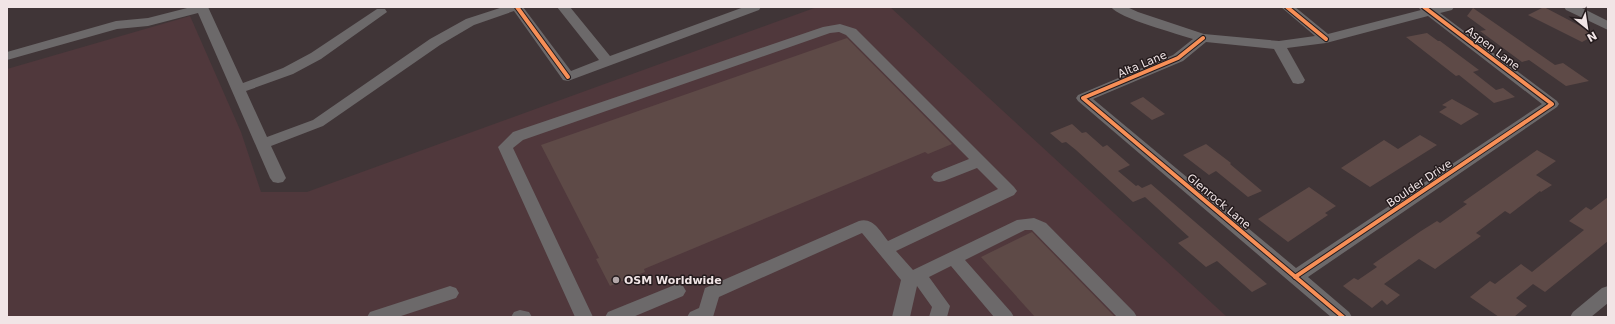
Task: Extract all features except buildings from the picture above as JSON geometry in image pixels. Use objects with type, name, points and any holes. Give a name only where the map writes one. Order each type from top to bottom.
[{"type":"street","points":[[7,56],[116,25],[148,22],[202,7],[278,178]]},
{"type":"street","points":[[263,144],[318,123],[435,42],[470,22],[516,7],[568,77],[755,7]]},
{"type":"street","points":[[563,7],[607,62]]},
{"type":"street","points":[[1117,7],[1203,38],[1280,45],[1326,39],[1426,9],[1448,7]]},
{"type":"street","points":[[1287,7],[1326,39]]},
{"type":"street","points":[[1570,7],[1608,26]]},
{"type":"street","name":"Aspen Lane","points":[[1426,9],[1552,104]]},
{"type":"street","points":[[239,89],[288,71],[316,56],[381,12]]},
{"type":"street","points":[[584,317],[505,147],[518,136],[828,30],[840,28],[851,32],[1010,191],[885,249]]},
{"type":"street","name":"Alta Lane","points":[[1083,98],[1178,58],[1203,38]]},
{"type":"street","points":[[1280,45],[1298,80]]},
{"type":"street","name":"Glenrock Lane","points":[[1083,98],[1343,317]]},
{"type":"street","name":"Boulder Drive","points":[[1295,277],[1552,104]]},
{"type":"street","points":[[939,177],[979,161]]},
{"type":"street","points":[[901,317],[914,277],[1023,224],[1034,224],[1040,227],[1128,317]]},
{"type":"street","points":[[696,317],[707,312],[711,293],[865,225],[885,249],[941,306],[938,317]]},
{"type":"street","points":[[954,258],[1005,317]]},
{"type":"street","points":[[614,317],[677,291]]},
{"type":"street","points":[[376,317],[450,293]]},
{"type":"street","points":[[1580,317],[1608,293]]},
{"type":"shaded area","points":[[817,7],[890,7],[1227,317],[7,317],[7,69],[190,16],[241,132],[261,192],[307,192]]},
{"type":"cycle path","points":[[517,7],[568,77]]},
{"type":"cycle path","points":[[1287,7],[1326,39]]},
{"type":"cycle path","points":[[1295,277],[1552,104],[1424,7]]},
{"type":"cycle path","points":[[1203,38],[1178,58],[1083,98],[1343,317]]},
{"type":"place","name":"OSM Worldwide","points":[[616,280]]}]
